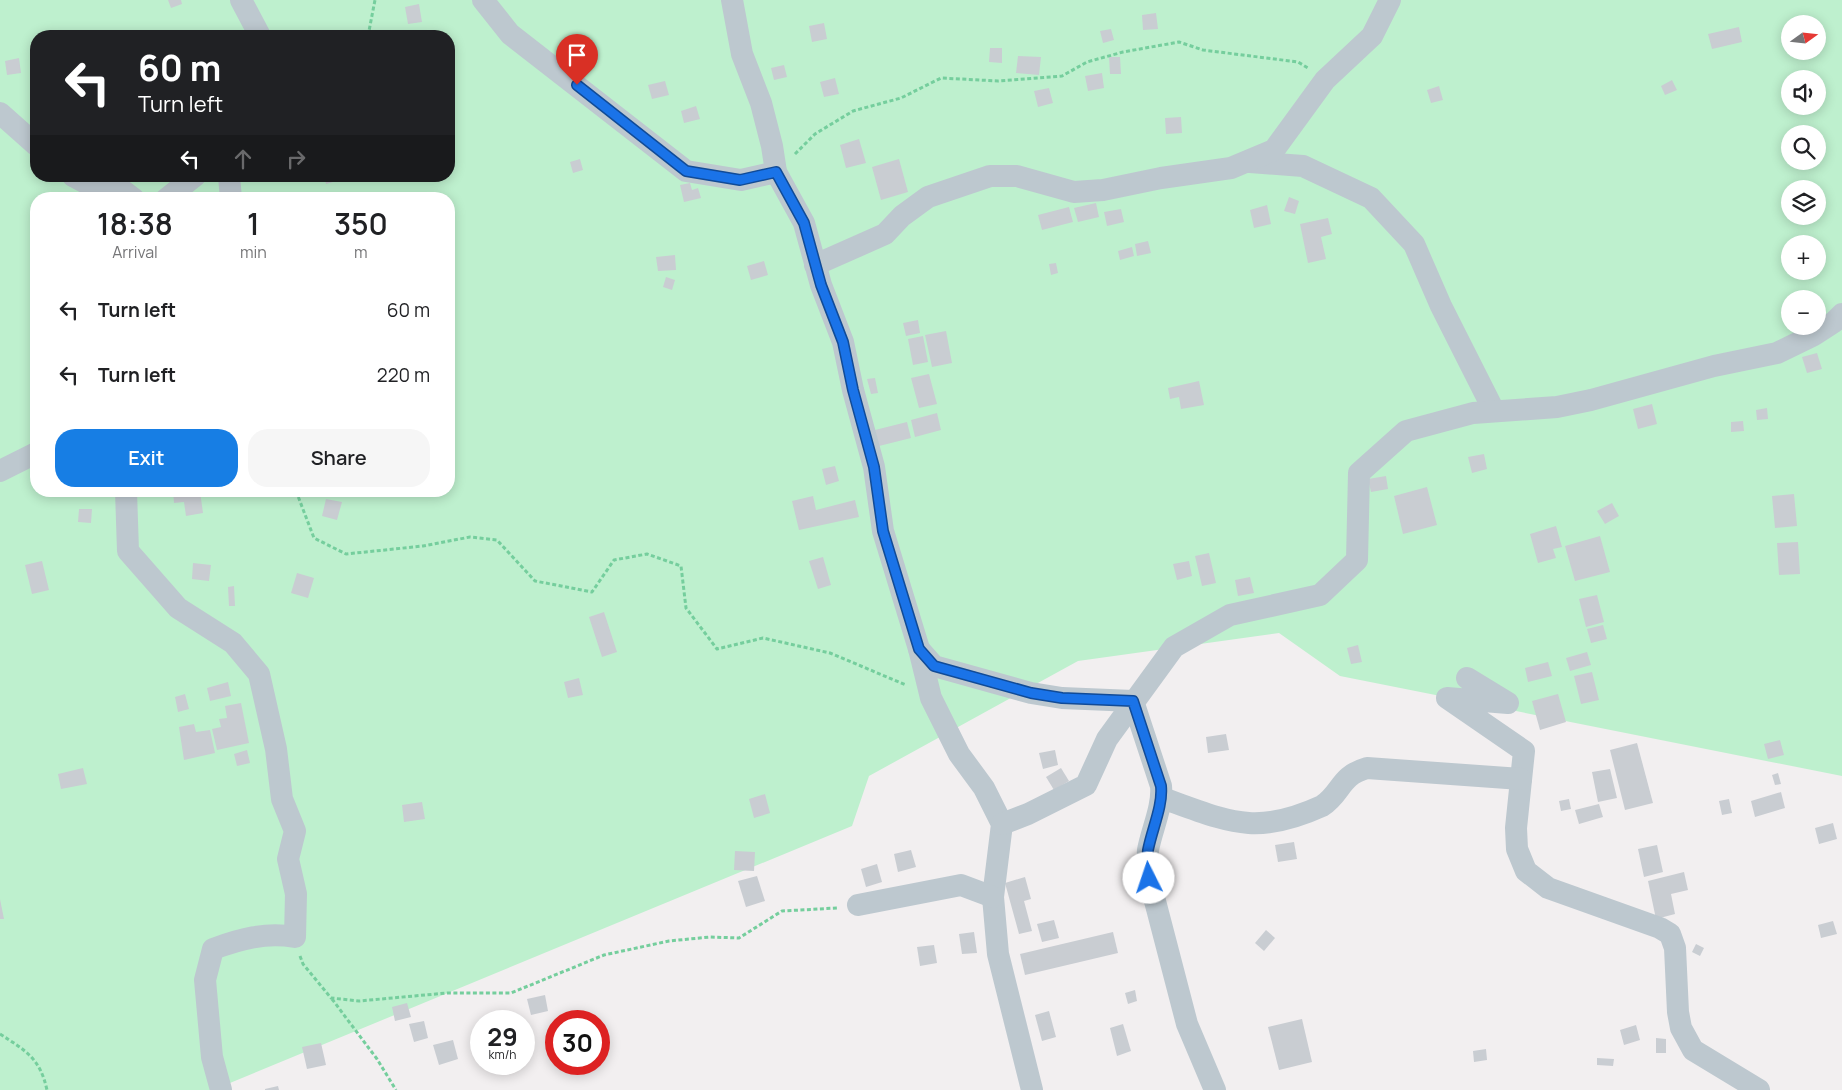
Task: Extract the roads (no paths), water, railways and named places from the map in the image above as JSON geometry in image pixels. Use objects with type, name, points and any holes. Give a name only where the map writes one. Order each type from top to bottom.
[{"type":"street","points":[[241,0],[257,30]]},
{"type":"street","points":[[482,0],[510,34],[686,171],[740,180],[776,172]]},
{"type":"street","points":[[732,0],[742,54],[761,103],[772,146],[776,172],[804,223],[815,265],[843,342],[853,390],[874,467],[883,531],[919,649],[931,698],[959,754],[984,788],[1002,824],[993,896],[998,954],[1032,1090]]},
{"type":"street","points":[[815,265],[885,234],[902,216],[928,197],[990,176],[1017,176],[1074,192],[1104,190],[1161,178],[1231,168],[1274,150],[1325,80],[1372,36],[1390,0]]},
{"type":"street","points":[[0,113],[30,140]]},
{"type":"street","points":[[1246,162],[1303,166],[1371,198],[1414,244],[1441,306],[1494,411]]},
{"type":"street","points":[[84,182],[88,184],[116,186],[124,192]]},
{"type":"street","points":[[175,192],[187,182]]},
{"type":"street","points":[[1002,824],[1028,814],[1086,785],[1107,739],[1174,647],[1230,615],[1320,596],[1357,560],[1359,473],[1406,431],[1472,413],[1556,407],[1591,400],[1714,366],[1776,352],[1814,335],[1834,322],[1842,314]]},
{"type":"street","points":[[0,470],[30,457]]},
{"type":"street","points":[[126,497],[128,551],[178,608],[232,643],[258,674],[276,749],[282,799],[295,831],[288,859],[296,894],[294,937],[278,934],[247,937],[212,949],[205,980],[212,1057],[221,1090]]},
{"type":"street","points":[[919,649],[934,666],[1031,693],[1062,698],[1133,701]]},
{"type":"street","points":[[1468,678],[1508,703],[1447,698],[1524,751],[1516,828],[1516,849],[1526,871],[1548,888],[1660,928],[1670,934],[1675,948],[1678,1012],[1681,1028],[1693,1050],[1759,1090]]},
{"type":"street","points":[[1133,701],[1161,786],[1162,798],[1148,853],[1149,878],[1187,1024],[1215,1090]]},
{"type":"street","points":[[1162,798],[1222,819],[1244,824],[1265,824],[1322,806],[1329,801],[1348,776],[1367,768],[1521,779]]},
{"type":"street","points":[[858,905],[961,885],[993,896]]},
{"type":"street","points":[[998,954],[1038,1090]]}]
